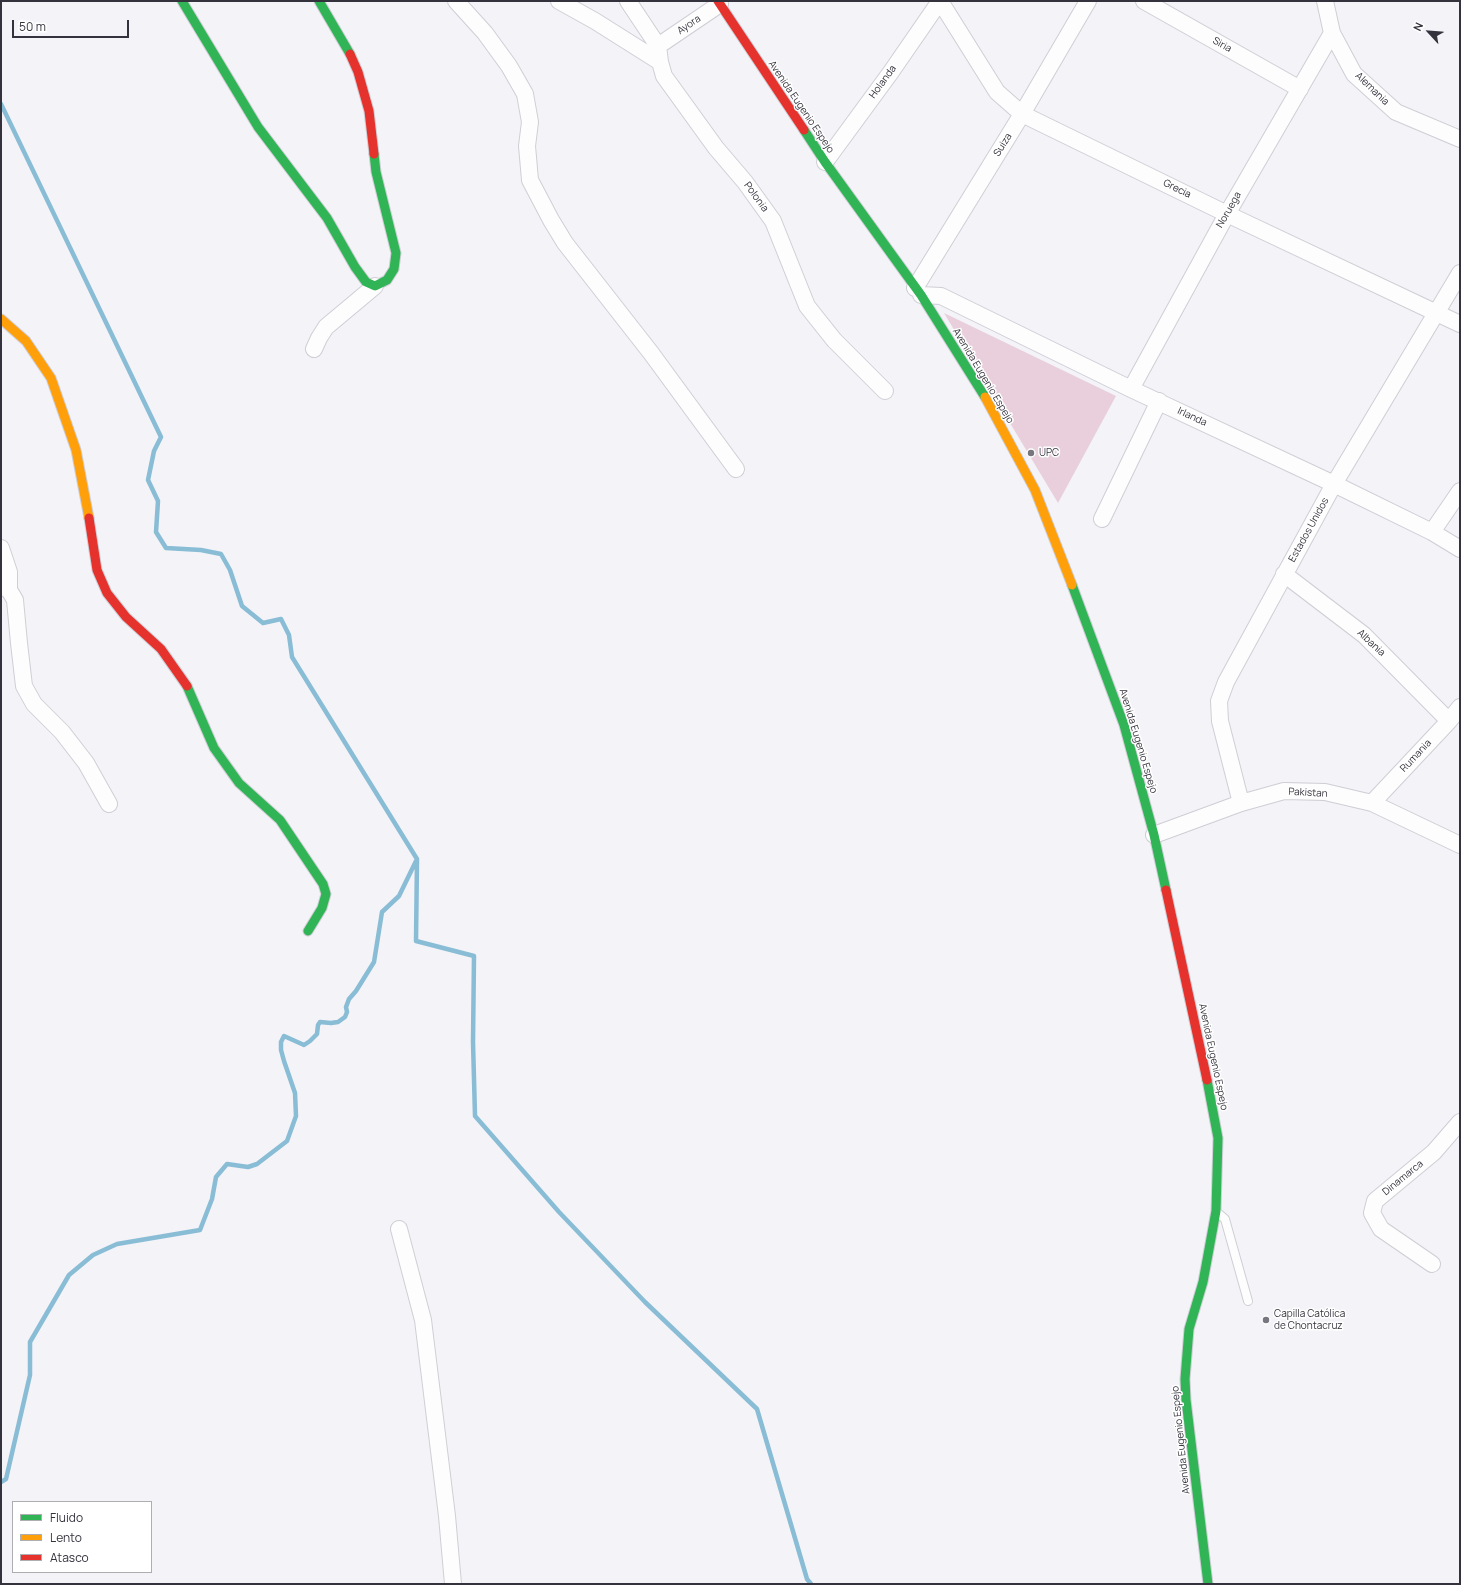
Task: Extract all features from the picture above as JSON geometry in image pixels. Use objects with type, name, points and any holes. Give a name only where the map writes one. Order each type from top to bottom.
[{"type":"main road","points":[[182,1],[258,127],[327,218],[355,267],[366,282],[375,286],[387,280],[394,269],[396,253],[376,172],[369,111],[358,72],[347,47],[319,1]]},
{"type":"main road","name":"Avenida Eugenio Espejo","points":[[719,3],[824,162],[918,292],[987,400],[1035,490],[1124,725],[1154,835],[1214,1115],[1218,1153],[1216,1211],[1203,1282],[1189,1329],[1185,1378],[1186,1400],[1208,1584]]},
{"type":"main road","points":[[1,319],[26,342],[51,378],[76,450],[88,508],[97,570],[107,593],[126,617],[161,649],[186,684],[214,748],[239,784],[280,820],[323,884],[326,894],[322,908],[308,931]]},
{"type":"street","points":[[456,1],[485,33],[509,66],[524,94],[530,122],[527,146],[530,180],[551,220],[565,243],[651,353],[736,469]]},
{"type":"street","points":[[559,1],[659,54]]},
{"type":"street","name":"Polonia","points":[[628,1],[659,54],[664,76],[716,148],[745,182],[773,221],[807,306],[834,340],[885,391]]},
{"type":"street","name":"Grecia","points":[[940,1],[997,92],[1022,114],[1227,214],[1436,311],[1460,324]]},
{"type":"street","name":"Holanda","points":[[824,162],[891,72],[940,1]]},
{"type":"street","name":"Suiza","points":[[918,292],[1088,1]]},
{"type":"street","name":"Siria","points":[[1144,1],[1300,89]]},
{"type":"street","name":"Alemania","points":[[1325,1],[1332,33],[1354,74],[1396,112],[1460,138]]},
{"type":"street","name":"Ayora","points":[[659,54],[719,3]]},
{"type":"street","name":"Noruega","points":[[1131,389],[1227,214],[1332,33]]},
{"type":"street","name":"Estados Unidos","points":[[1241,803],[1220,721],[1219,701],[1226,682],[1334,484],[1460,273]]},
{"type":"street","points":[[314,349],[326,326],[375,286]]},
{"type":"street","name":"Irlanda","points":[[918,292],[941,296],[1131,389],[1334,484],[1432,532],[1460,549]]},
{"type":"street","points":[[1102,520],[1159,401]]},
{"type":"street","points":[[1432,532],[1460,491]]},
{"type":"street","points":[[1,548],[8,572],[5,588],[15,600],[24,686],[34,704],[62,732],[86,763],[109,804]]},
{"type":"street","name":"Albania","points":[[1284,574],[1364,634],[1449,721]]},
{"type":"street","name":"Rumania","points":[[1372,803],[1449,721],[1460,707]]},
{"type":"street","name":"Pakistan","points":[[1154,835],[1241,803],[1284,791],[1324,792],[1372,803],[1460,845]]},
{"type":"street","name":"Dinamarca","points":[[1432,1264],[1381,1229],[1372,1213],[1375,1201],[1434,1152],[1460,1122]]},
{"type":"street","points":[[399,1229],[423,1320],[447,1516],[453,1584]]},
{"type":"lane","points":[[1216,1211],[1225,1219],[1248,1301]]},
{"type":"shaded area","points":[[944,313],[1116,396],[1058,503]]},
{"type":"waterway","points":[[1,104],[161,437],[154,451],[148,480],[158,501],[156,532],[166,548],[201,550],[221,554],[230,570],[242,606],[263,623],[281,619],[289,635],[292,657],[417,859],[416,941],[474,956],[473,1042],[475,1116],[559,1212],[645,1302],[757,1409],[807,1579],[811,1584]]},
{"type":"waterway","points":[[1,1482],[6,1479],[30,1375],[30,1342],[69,1275],[93,1255],[117,1244],[200,1230],[212,1199],[216,1177],[227,1164],[248,1167],[257,1164],[287,1141],[296,1116],[295,1093],[284,1061],[281,1050],[281,1042],[284,1036],[304,1045],[317,1034],[318,1025],[320,1022],[338,1022],[345,1017],[349,999],[356,991],[374,962],[382,912],[399,896],[416,861]]},
{"type":"traffic: fast","points":[[182,1],[258,127],[327,218],[355,267],[366,282],[375,286],[387,280],[394,269],[396,253],[376,172],[374,154]]},
{"type":"traffic: fast","points":[[319,1],[350,54]]},
{"type":"traffic: fast","points":[[804,130],[825,162],[921,295],[985,397]]},
{"type":"traffic: fast","points":[[1072,585],[1124,725],[1154,835],[1166,890]]},
{"type":"traffic: fast","points":[[187,686],[214,748],[239,783],[280,820],[323,884],[326,894],[322,908],[308,931]]},
{"type":"traffic: fast","points":[[1207,1080],[1218,1138],[1216,1211],[1203,1282],[1189,1329],[1185,1379],[1186,1400],[1208,1584]]},
{"type":"traffic: slow","points":[[1,319],[26,341],[51,378],[76,450],[89,518]]},
{"type":"traffic: slow","points":[[985,397],[1035,490],[1072,585]]},
{"type":"traffic: jam","points":[[718,1],[804,130]]},
{"type":"traffic: jam","points":[[350,54],[358,72],[369,111],[374,154]]},
{"type":"traffic: jam","points":[[89,518],[97,570],[107,593],[126,617],[161,649],[187,686]]},
{"type":"traffic: jam","points":[[1166,890],[1207,1080]]},
{"type":"place","name":"UPC","points":[[1031,453]]},
{"type":"place","name":"Capilla Católica de Chontacruz","points":[[1266,1320]]}]
